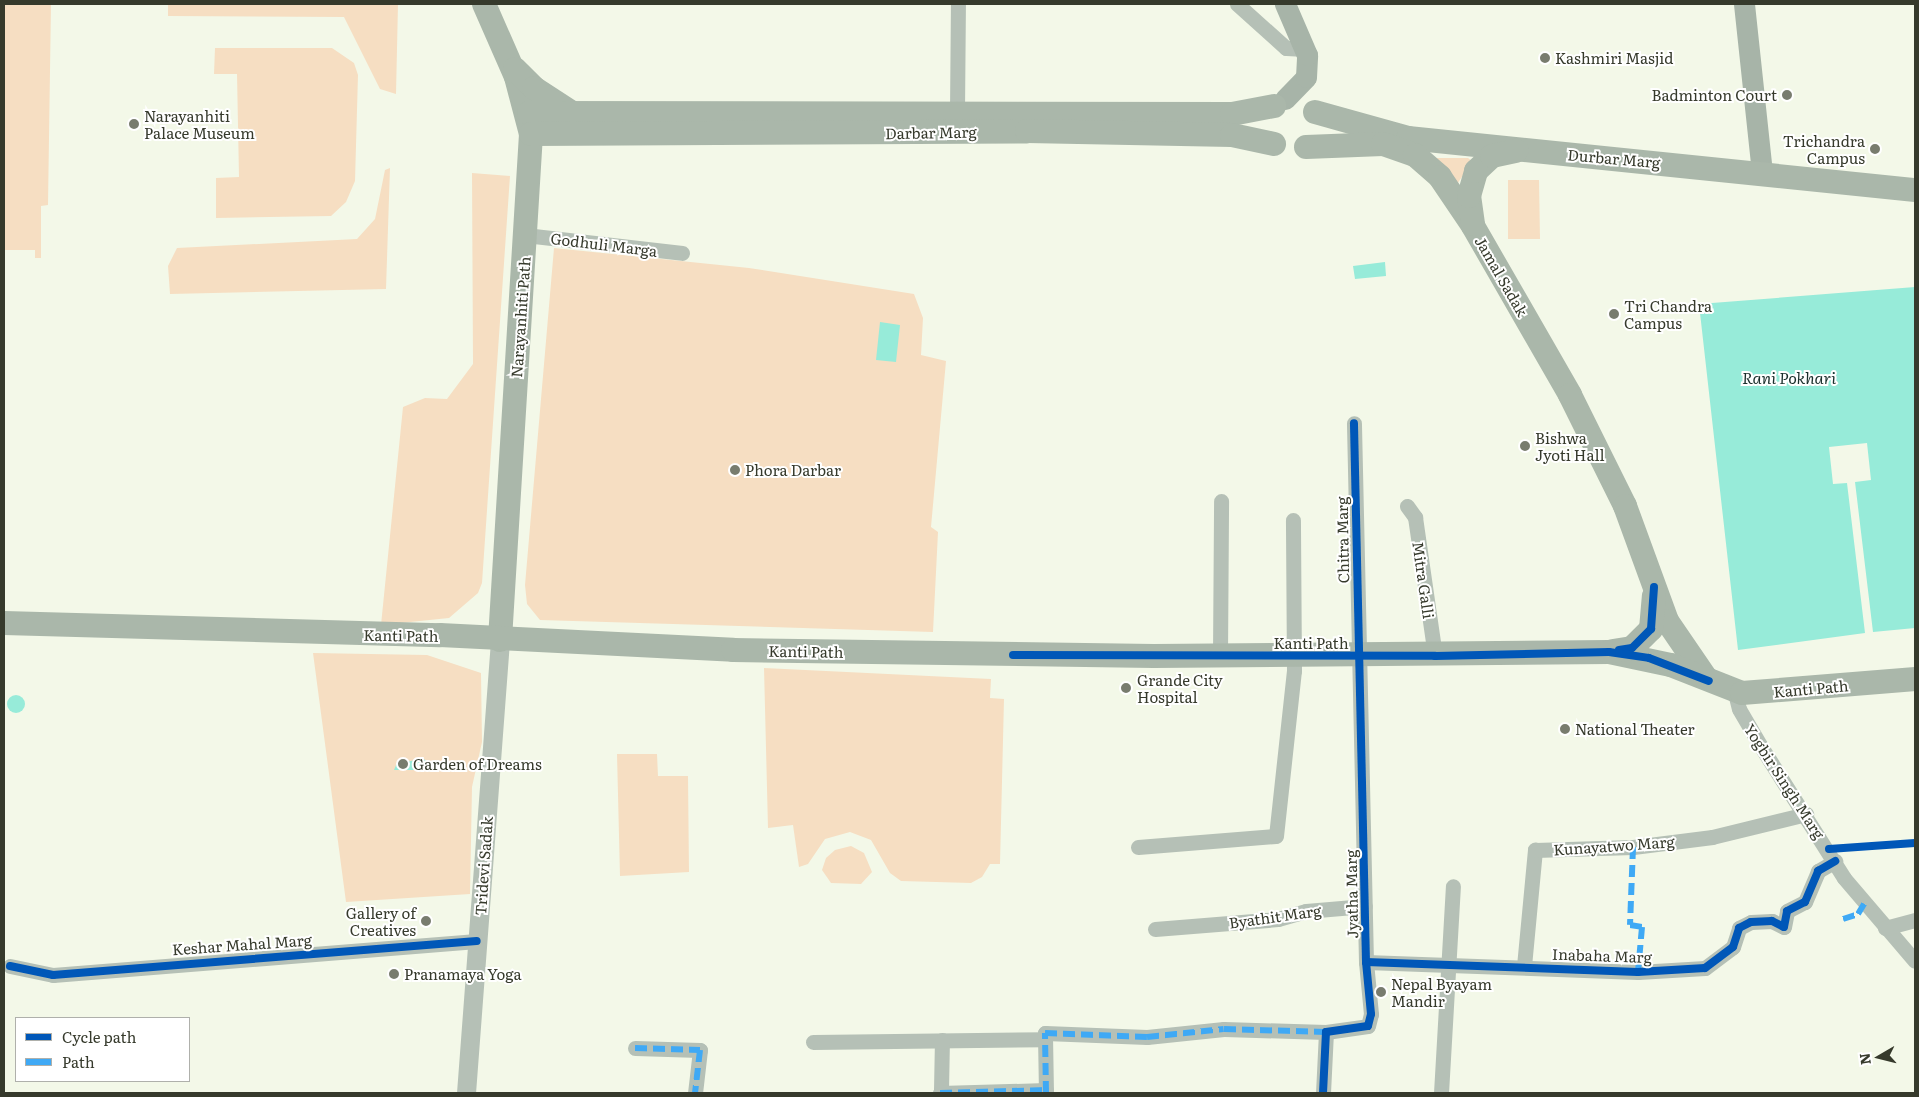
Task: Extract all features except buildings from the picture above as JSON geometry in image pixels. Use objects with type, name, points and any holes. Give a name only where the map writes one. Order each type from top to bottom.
[{"type":"main road","name":"Narayanhiti Path","points":[[484,4],[511,64],[530,123],[529,192],[500,640]]},
{"type":"main road","points":[[1279,102],[1299,99],[1315,112],[1316,135],[1306,147],[1286,151],[1274,144],[1266,129],[1279,102],[1306,77],[1306,52],[1285,4]]},
{"type":"main road","points":[[1744,4],[1762,172]]},
{"type":"main road","points":[[511,64],[534,88],[573,123]]},
{"type":"main road","name":"Darbar Marg","points":[[573,123],[958,112],[1232,114],[1279,102]]},
{"type":"main road","name":"Durbar Marg","points":[[1315,112],[1408,138],[1762,172],[1915,190]]},
{"type":"main road","points":[[530,123],[573,123]]},
{"type":"main road","points":[[529,192],[547,147],[573,123]]},
{"type":"main road","name":"Darbar Marg","points":[[573,123],[1232,136],[1274,144]]},
{"type":"main road","name":"Jamal Sadak","points":[[1306,147],[1376,144],[1415,155],[1430,165],[1473,226],[1570,395],[1625,506],[1654,587]]},
{"type":"main road","points":[[1473,226],[1469,196],[1476,171],[1492,156],[1530,149]]},
{"type":"main road","points":[[1654,587],[1667,621],[1709,681]]},
{"type":"main road","name":"Kanti Path","points":[[4,623],[733,650],[1294,657],[1435,656],[1609,652],[1632,648],[1651,629],[1654,587]]},
{"type":"main road","name":"Kanti Path","points":[[1609,652],[1649,658],[1735,693],[1915,679]]},
{"type":"street","points":[[958,4],[958,112]]},
{"type":"street","points":[[1236,4],[1286,48],[1306,52]]},
{"type":"street","name":"Godhuli Marga","points":[[525,235],[682,253]]},
{"type":"street","name":"Chitra Marg","points":[[1354,423],[1358,657]]},
{"type":"street","points":[[1220,656],[1221,501]]},
{"type":"street","name":"Mitra Galli","points":[[1406,506],[1415,516],[1435,656]]},
{"type":"street","points":[[1138,847],[1276,836],[1294,657],[1292,520]]},
{"type":"street","name":"Tridevi Sadak","points":[[466,1093],[500,640]]},
{"type":"street","name":"Jyatha Marg","points":[[1326,1032],[1368,1026],[1371,1014],[1366,962],[1358,657]]},
{"type":"street","name":"Yogbir Singh Marg","points":[[1735,693],[1739,709],[1760,745],[1836,861],[1885,928],[1915,961]]},
{"type":"street","name":"Kunayatwo Marg","points":[[1524,966],[1535,850],[1633,847],[1712,837],[1806,814]]},
{"type":"street","name":"Inabaha Marg","points":[[1366,962],[1450,966],[1524,966],[1638,972],[1705,968],[1733,947],[1739,928],[1751,922],[1772,921],[1784,927],[1787,911],[1805,902],[1818,871],[1836,861]]},
{"type":"street","points":[[1441,1093],[1450,966],[1453,886]]},
{"type":"street","name":"Byathit Marg","points":[[1155,929],[1278,919],[1306,911],[1365,906]]},
{"type":"street","points":[[1885,928],[1915,920]]},
{"type":"street","name":"Keshar Mahal Marg","points":[[10,966],[53,976],[477,941]]},
{"type":"street","points":[[942,1040],[940,1092],[1046,1091],[1045,1032],[1147,1037],[1233,1029],[1326,1032],[1323,1093]]},
{"type":"street","points":[[813,1042],[1045,1039]]},
{"type":"street","points":[[635,1048],[700,1050],[695,1093]]},
{"type":"shaded area","points":[[4,4],[51,4],[48,205],[41,206],[41,258],[35,258],[35,250],[4,250]]},
{"type":"shaded area","points":[[168,4],[398,4],[396,94],[380,89],[344,17],[168,16]]},
{"type":"shaded area","points":[[215,48],[332,48],[354,63],[358,75],[355,181],[346,202],[331,216],[216,218],[216,178],[239,177],[237,74],[214,74]]},
{"type":"shaded area","points":[[1436,158],[1468,158],[1472,161],[1456,186]]},
{"type":"shaded area","points":[[390,168],[386,289],[170,294],[168,266],[177,248],[357,239],[375,219],[385,170]]},
{"type":"shaded area","points":[[472,173],[510,176],[482,583],[478,593],[449,618],[381,625],[403,407],[425,398],[447,399],[473,364]]},
{"type":"shaded area","points":[[1508,180],[1539,180],[1540,239],[1508,239]]},
{"type":"shaded area","name":"Phora Darbar","points":[[554,248],[749,268],[914,294],[923,318],[921,355],[946,361],[931,527],[938,532],[933,632],[540,620],[527,604],[525,585]]},
{"type":"shaded area","name":"Garden of Dreams","points":[[313,653],[427,655],[481,673],[482,742],[472,787],[470,894],[346,902]]},
{"type":"shaded area","points":[[764,668],[991,679],[990,698],[1004,699],[1000,864],[990,864],[982,877],[971,883],[901,881],[890,873],[871,840],[850,832],[825,839],[808,864],[799,867],[793,825],[768,828]]},
{"type":"shaded area","points":[[617,754],[657,754],[658,776],[688,776],[689,872],[620,876]]},
{"type":"shaded area","points":[[851,846],[864,853],[872,872],[861,884],[831,883],[822,870],[826,858],[835,850]]},
{"type":"water","points":[[1385,262],[1386,276],[1355,279],[1353,266]]},
{"type":"water","name":"Rani Pokhari","points":[[1915,287],[1915,628],[1873,632],[1855,482],[1871,480],[1867,443],[1829,447],[1833,484],[1847,483],[1865,633],[1738,650],[1699,304]]},
{"type":"water","points":[[880,322],[900,325],[896,362],[876,360]]},
{"type":"water","points":[[16,695],[22,698],[25,704],[22,710],[16,713],[10,710],[7,704],[10,698]]},
{"type":"water","points":[[424,759],[429,764],[425,770],[394,770],[397,763]]},
{"type":"marked path","points":[[1633,847],[1630,925],[1642,927],[1638,972]]},
{"type":"marked path","points":[[1843,919],[1858,914],[1864,904]]},
{"type":"marked path","points":[[1046,1093],[1045,1033],[1147,1037],[1224,1029],[1326,1032]]},
{"type":"marked path","points":[[635,1048],[700,1050],[695,1093]]},
{"type":"marked path","points":[[940,1093],[1046,1090]]},
{"type":"cycle path","points":[[1323,1093],[1326,1032],[1368,1026],[1371,1014],[1366,962],[1354,423]]},
{"type":"cycle path","points":[[1619,650],[1632,648],[1651,629],[1654,587]]},
{"type":"cycle path","points":[[1013,655],[1435,656],[1609,652],[1649,658],[1709,681]]},
{"type":"cycle path","points":[[1829,849],[1915,843]]},
{"type":"cycle path","points":[[1366,962],[1638,972],[1705,968],[1733,947],[1739,928],[1751,922],[1772,921],[1784,927],[1787,911],[1805,902],[1818,871],[1835,861]]},
{"type":"cycle path","points":[[10,966],[53,975],[477,941]]},
{"type":"place","name":"Kashmiri Masjid","points":[[1545,58]]},
{"type":"place","name":"Badminton Court","points":[[1787,95]]},
{"type":"place","name":"Narayanhiti Palace Museum","points":[[134,124]]},
{"type":"place","name":"Trichandra Campus","points":[[1875,149]]},
{"type":"place","name":"Tri Chandra Campus","points":[[1614,314]]},
{"type":"place","name":"Bishwa Jyoti Hall","points":[[1525,446]]},
{"type":"place","name":"Phora Darbar","points":[[735,470]]},
{"type":"place","name":"Grande City Hospital","points":[[1126,688]]},
{"type":"place","name":"National Theater","points":[[1565,729]]},
{"type":"place","name":"Garden of Dreams","points":[[403,764]]},
{"type":"place","name":"Gallery of Creatives","points":[[426,921]]},
{"type":"place","name":"Pranamaya Yoga","points":[[394,974]]},
{"type":"place","name":"Nepal Byayam Mandir","points":[[1381,992]]}]
